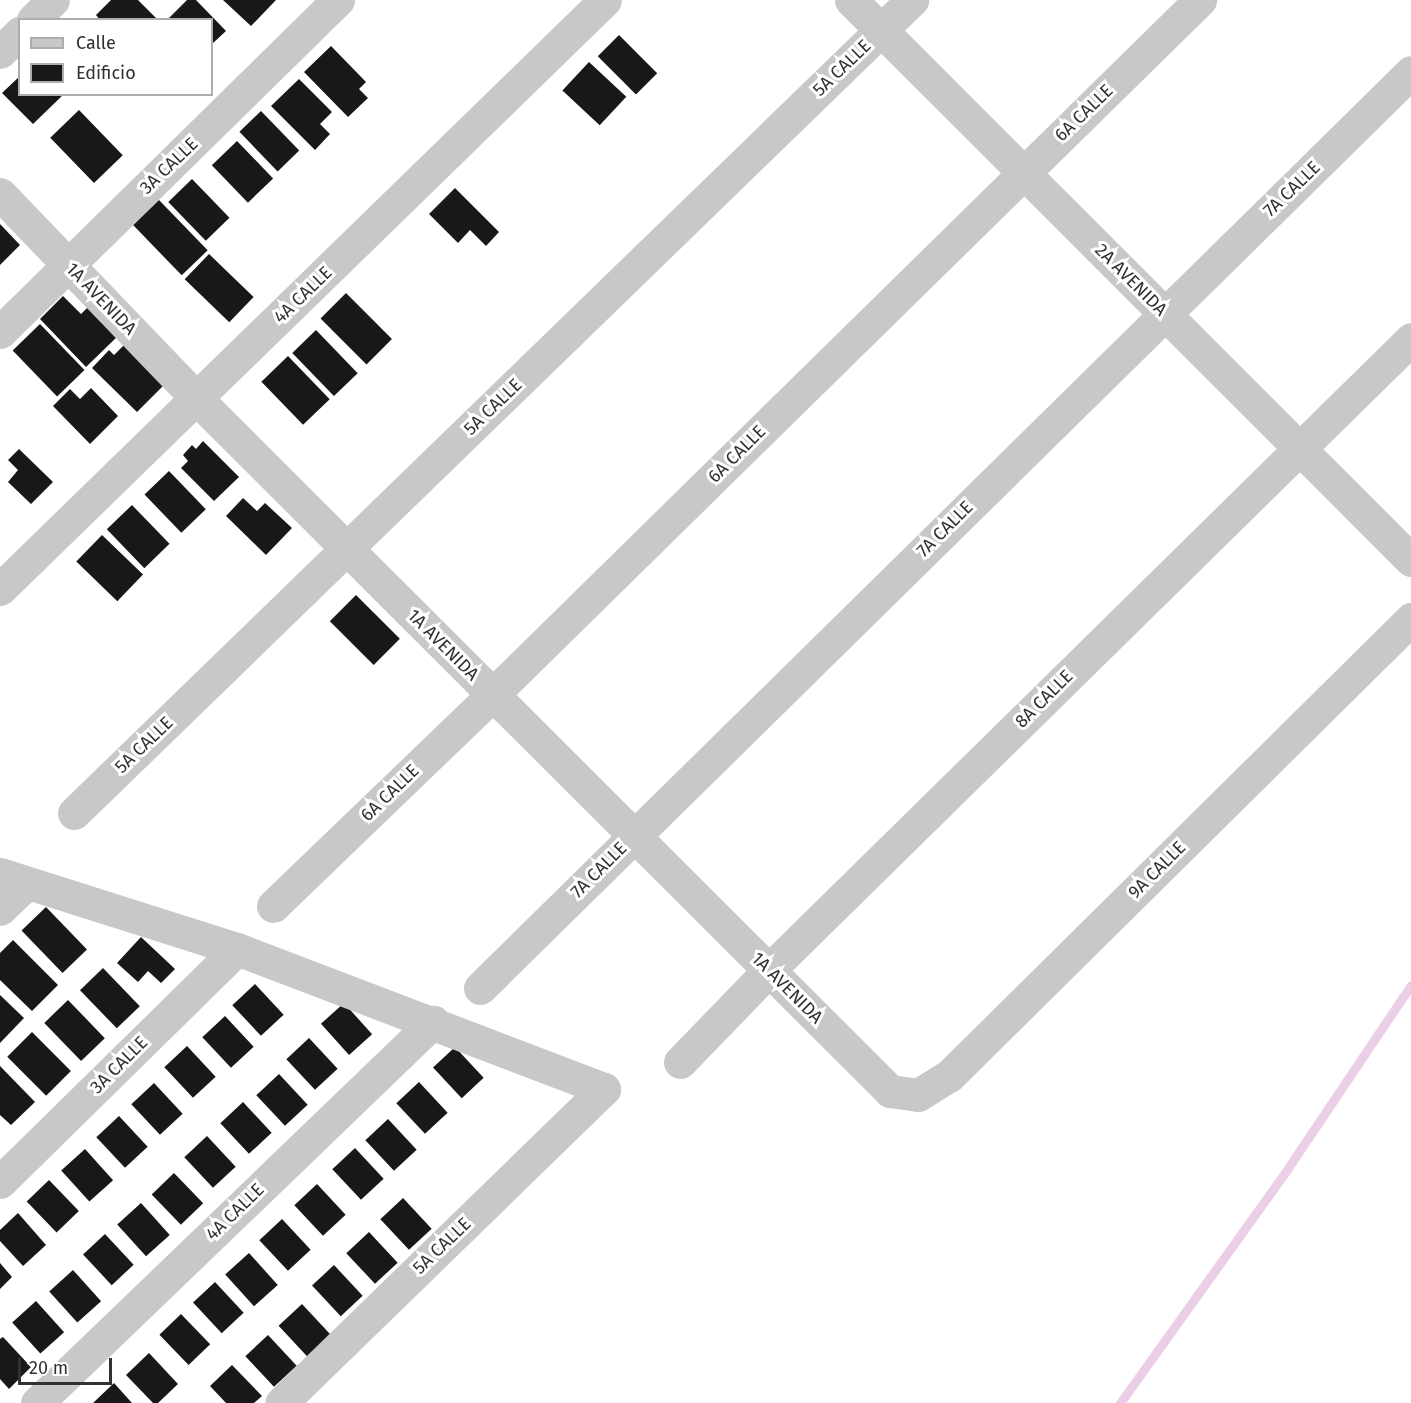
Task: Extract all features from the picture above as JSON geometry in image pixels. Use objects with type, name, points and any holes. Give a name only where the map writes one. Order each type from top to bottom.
[{"type":"street","points":[[35,18],[53,0]]},
{"type":"street","name":"3A CALLE","points":[[0,332],[338,0]]},
{"type":"street","name":"4A CALLE","points":[[0,589],[605,0]]},
{"type":"street","name":"2A AVENIDA","points":[[851,0],[1411,560]]},
{"type":"street","name":"5A CALLE","points":[[74,813],[912,0]]},
{"type":"street","name":"6A CALLE","points":[[273,906],[493,694],[1023,171],[1200,0]]},
{"type":"street","points":[[0,52],[18,35]]},
{"type":"street","name":"7A CALLE","points":[[480,988],[1411,72]]},
{"type":"street","name":"1A AVENIDA","points":[[0,194],[196,398],[890,1092]]},
{"type":"street","name":"8A CALLE","points":[[680,1062],[769,970],[1411,339]]},
{"type":"street","name":"9A CALLE","points":[[890,1092],[918,1095],[950,1076],[1411,619]]},
{"type":"street","points":[[0,909],[14,878],[237,949],[433,1022]]},
{"type":"street","name":"3A CALLE","points":[[0,1182],[237,949]]},
{"type":"street","name":"4A CALLE","points":[[37,1403],[433,1022]]},
{"type":"street","name":"5A CALLE","points":[[281,1403],[604,1089],[433,1022]]},
{"type":"building","points":[[111,0],[138,0],[156,18],[98,18],[96,15]]},
{"type":"building","points":[[187,0],[196,0],[226,31],[213,43],[213,18],[169,18]]},
{"type":"building","points":[[223,0],[276,0],[251,26]]},
{"type":"building","points":[[619,35],[657,73],[636,94],[598,56]]},
{"type":"building","points":[[331,46],[366,82],[359,89],[368,98],[348,117],[304,72]]},
{"type":"building","points":[[589,62],[626,97],[600,125],[562,91]]},
{"type":"building","points":[[18,78],[18,96],[62,96],[33,124],[2,93]]},
{"type":"building","points":[[299,79],[332,112],[320,124],[330,134],[315,150],[271,106]]},
{"type":"building","points":[[79,110],[123,155],[94,183],[50,138]]},
{"type":"building","points":[[261,111],[299,151],[278,171],[239,132]]},
{"type":"building","points":[[237,141],[273,178],[248,203],[212,165]]},
{"type":"building","points":[[192,179],[230,218],[206,241],[168,202]]},
{"type":"building","points":[[455,188],[499,232],[486,246],[470,230],[458,243],[429,214]]},
{"type":"building","points":[[159,200],[208,250],[182,275],[133,225]]},
{"type":"building","points":[[0,224],[20,245],[0,265]]},
{"type":"building","points":[[209,254],[254,297],[229,322],[185,279]]},
{"type":"building","points":[[346,293],[392,339],[367,364],[321,318]]},
{"type":"building","points":[[63,296],[81,314],[92,303],[121,333],[86,367],[40,319]]},
{"type":"building","points":[[40,324],[84,370],[57,396],[13,350]]},
{"type":"building","points":[[316,330],[358,373],[334,396],[292,353]]},
{"type":"building","points":[[124,345],[164,385],[137,412],[92,368],[109,350],[114,355]]},
{"type":"building","points":[[288,356],[330,399],[303,425],[261,382]]},
{"type":"building","points":[[91,388],[118,416],[90,444],[53,406],[70,389],[80,399]]},
{"type":"building","points":[[203,441],[239,477],[214,501],[181,468],[188,461],[183,455],[192,445],[196,449]]},
{"type":"building","points":[[19,449],[53,482],[31,504],[8,482],[18,470],[8,460]]},
{"type":"building","points":[[169,471],[206,509],[181,533],[145,495]]},
{"type":"building","points":[[243,498],[257,511],[265,503],[292,528],[266,555],[226,516]]},
{"type":"building","points":[[132,505],[170,544],[144,568],[107,529]]},
{"type":"building","points":[[102,535],[143,575],[117,601],[76,562]]},
{"type":"building","points":[[356,595],[400,639],[374,665],[330,621]]},
{"type":"building","points":[[46,907],[87,949],[63,973],[22,931]]},
{"type":"building","points":[[141,937],[175,969],[161,983],[148,971],[138,982],[117,963]]},
{"type":"building","points":[[13,940],[58,985],[32,1011],[0,980],[0,953]]},
{"type":"building","points":[[103,968],[140,1006],[117,1028],[80,990]]},
{"type":"building","points":[[255,984],[284,1015],[261,1036],[232,1005]]},
{"type":"building","points":[[0,995],[24,1018],[0,1043]]},
{"type":"building","points":[[68,1000],[105,1038],[81,1061],[44,1023]]},
{"type":"building","points":[[344,1003],[372,1034],[349,1055],[321,1024]]},
{"type":"building","points":[[225,1016],[254,1047],[231,1068],[202,1037]]},
{"type":"building","points":[[32,1032],[71,1071],[46,1096],[7,1057]]},
{"type":"building","points":[[309,1038],[338,1069],[315,1090],[286,1059]]},
{"type":"building","points":[[187,1046],[216,1077],[193,1098],[164,1067]]},
{"type":"building","points":[[455,1047],[484,1078],[462,1098],[433,1067]]},
{"type":"building","points":[[0,1066],[35,1102],[11,1125],[0,1115]]},
{"type":"building","points":[[279,1074],[308,1105],[285,1126],[256,1095]]},
{"type":"building","points":[[419,1082],[448,1113],[425,1134],[396,1103]]},
{"type":"building","points":[[154,1083],[183,1114],[160,1135],[131,1104]]},
{"type":"building","points":[[243,1102],[272,1133],[249,1154],[220,1123]]},
{"type":"building","points":[[119,1116],[148,1147],[125,1168],[96,1137]]},
{"type":"building","points":[[388,1119],[417,1150],[394,1171],[365,1140]]},
{"type":"building","points":[[207,1136],[236,1167],[213,1188],[184,1157]]},
{"type":"building","points":[[355,1148],[384,1179],[361,1200],[332,1169]]},
{"type":"building","points":[[85,1149],[113,1180],[89,1202],[61,1170]]},
{"type":"building","points":[[174,1173],[203,1203],[181,1225],[152,1195]]},
{"type":"building","points":[[49,1180],[79,1211],[57,1232],[27,1202]]},
{"type":"building","points":[[317,1184],[346,1215],[323,1236],[294,1205]]},
{"type":"building","points":[[403,1198],[432,1229],[409,1250],[380,1219]]},
{"type":"building","points":[[141,1203],[170,1235],[146,1256],[117,1224]]},
{"type":"building","points":[[18,1213],[46,1245],[23,1266],[0,1241],[0,1230]]},
{"type":"building","points":[[282,1219],[311,1250],[288,1271],[259,1240]]},
{"type":"building","points":[[369,1232],[398,1263],[375,1284],[346,1253]]},
{"type":"building","points":[[105,1234],[134,1265],[112,1285],[83,1254]]},
{"type":"building","points":[[249,1253],[278,1285],[254,1306],[225,1274]]},
{"type":"building","points":[[0,1263],[12,1277],[0,1289]]},
{"type":"building","points":[[334,1265],[363,1296],[341,1316],[312,1285]]},
{"type":"building","points":[[73,1270],[101,1301],[77,1323],[49,1291]]},
{"type":"building","points":[[215,1282],[244,1313],[222,1333],[193,1302]]},
{"type":"building","points":[[36,1301],[64,1332],[40,1354],[12,1322]]},
{"type":"building","points":[[302,1304],[331,1335],[307,1357],[279,1326]]},
{"type":"building","points":[[181,1314],[210,1344],[189,1365],[159,1335]]},
{"type":"building","points":[[268,1335],[297,1366],[274,1387],[245,1356]]},
{"type":"building","points":[[3,1337],[31,1367],[9,1389],[0,1379],[0,1339]]},
{"type":"building","points":[[149,1353],[178,1384],[158,1403],[153,1403],[126,1375]]},
{"type":"building","points":[[232,1365],[262,1396],[254,1403],[226,1403],[210,1386]]},
{"type":"building","points":[[114,1383],[132,1403],[93,1403]]},
{"type":"waterway","points":[[1120,1403],[1288,1168],[1411,985]]}]
